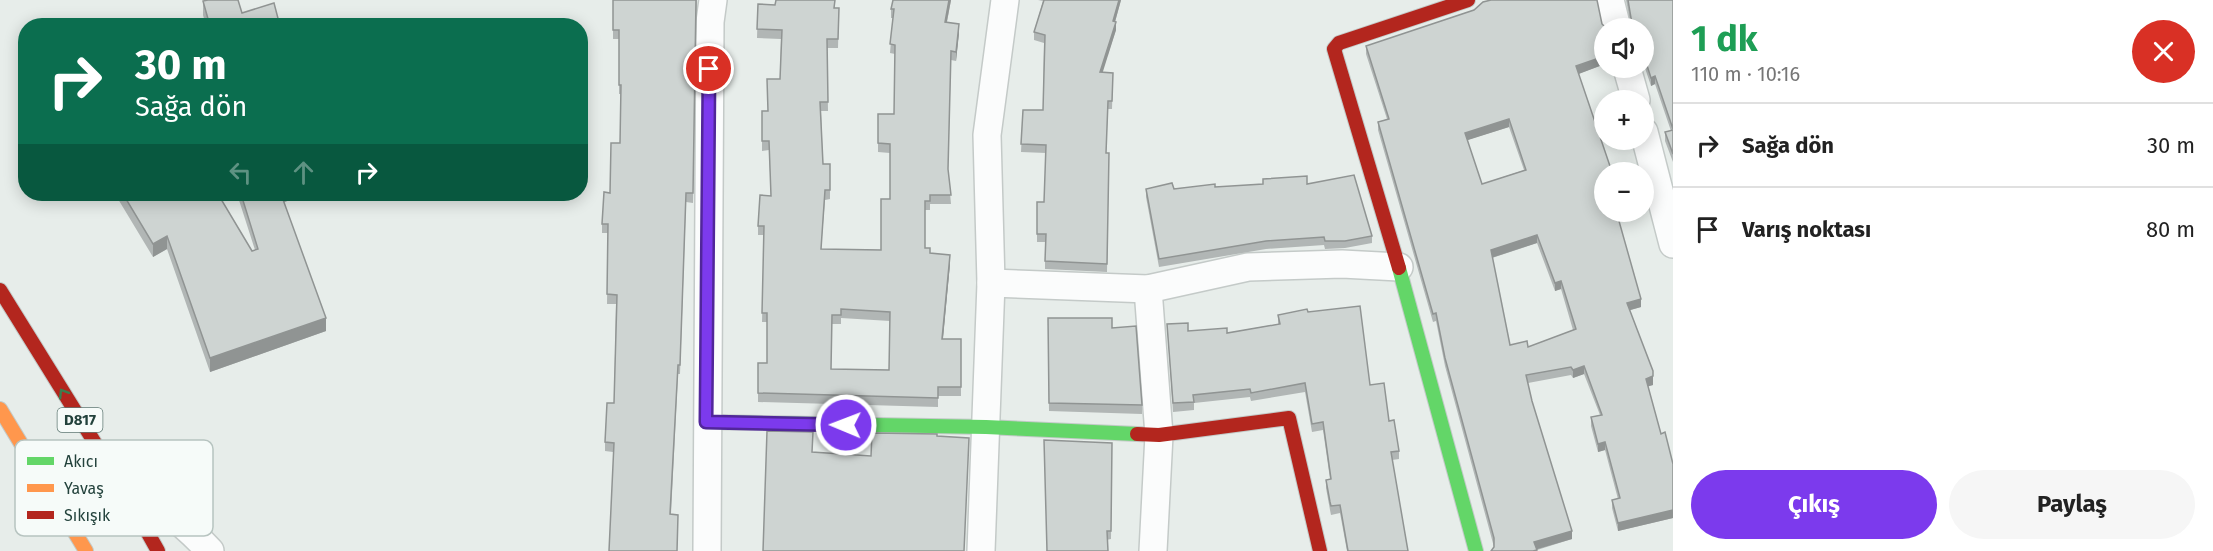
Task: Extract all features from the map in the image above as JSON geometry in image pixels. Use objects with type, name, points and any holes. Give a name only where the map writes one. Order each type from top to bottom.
[{"type":"main road","points":[[1468,0],[1339,42],[1334,49],[1399,267],[1476,551]]},
{"type":"main road","name":"D817","points":[[0,290],[94,440]]},
{"type":"main road","points":[[0,409],[19,440]]},
{"type":"main road","points":[[706,422],[986,427],[1159,435],[1289,418],[1320,551]]},
{"type":"main road","points":[[77,536],[86,551]]},
{"type":"main road","name":"D817","points":[[150,536],[158,551]]},
{"type":"street","points":[[707,551],[710,22],[713,0]]},
{"type":"street","points":[[981,551],[991,283],[987,135],[1005,0]]},
{"type":"street","points":[[1610,0],[1614,18]]},
{"type":"street","points":[[1649,150],[1673,244]]},
{"type":"street","points":[[991,283],[1148,288],[1248,267],[1342,264],[1399,267]]},
{"type":"street","points":[[1148,288],[1159,435],[1153,551]]},
{"type":"street","points":[[196,536],[210,551]]},
{"type":"building","points":[[238,0],[242,13],[274,3],[278,18],[208,18],[203,1]]},
{"type":"building","points":[[613,0],[696,0],[693,193],[686,193],[680,365],[678,365],[670,514],[678,515],[677,551],[609,551],[614,443],[605,442],[607,403],[614,403],[617,295],[607,294],[608,224],[602,224],[604,192],[610,193],[611,143],[620,143],[619,30],[613,30]]},
{"type":"building","points":[[776,0],[835,0],[834,8],[839,8],[838,39],[827,39],[828,102],[820,102],[823,164],[830,164],[830,190],[825,190],[821,249],[881,250],[881,199],[890,199],[890,144],[878,143],[878,114],[894,114],[895,45],[890,44],[893,0],[949,0],[945,22],[959,24],[956,52],[951,51],[948,169],[951,195],[930,195],[930,201],[925,201],[925,248],[930,248],[930,253],[950,255],[942,339],[961,339],[961,387],[938,387],[938,398],[758,393],[758,363],[767,363],[767,313],[762,313],[764,226],[758,226],[760,195],[771,196],[769,141],[762,141],[762,111],[768,111],[767,79],[780,79],[782,30],[757,29],[758,4],[775,5]],"holes":[[[841,309],[890,312],[889,370],[831,369],[832,315],[841,315]]]},
{"type":"building","points":[[1044,0],[1119,0],[1113,21],[1116,22],[1100,72],[1113,73],[1112,101],[1108,101],[1106,153],[1109,153],[1107,264],[1045,261],[1046,234],[1037,234],[1037,202],[1044,202],[1046,145],[1021,144],[1023,110],[1043,110],[1045,35],[1034,32]]},
{"type":"building","points":[[1491,0],[1597,0],[1601,18],[1594,18],[1594,60],[1576,66],[1594,119],[1594,150],[1605,150],[1609,162],[1594,162],[1594,222],[1619,222],[1641,299],[1627,303],[1653,371],[1653,376],[1646,379],[1661,434],[1665,432],[1673,464],[1673,510],[1618,523],[1612,500],[1620,498],[1605,442],[1598,444],[1591,417],[1602,415],[1584,366],[1573,370],[1571,367],[1526,375],[1572,531],[1534,542],[1537,550],[1533,551],[1491,551],[1494,547],[1494,538],[1445,358],[1436,313],[1433,314],[1378,122],[1389,119],[1366,46],[1474,10],[1483,2]],"holes":[[[1509,119],[1526,170],[1482,184],[1465,133]],[[1537,235],[1555,283],[1561,281],[1576,329],[1528,347],[1527,341],[1510,345],[1491,250]]]},
{"type":"building","points":[[1628,0],[1673,0],[1673,129],[1654,76],[1654,18],[1631,18]]},
{"type":"building","points":[[1673,130],[1673,154],[1665,132]]},
{"type":"building","points":[[1354,175],[1372,236],[1345,241],[1325,241],[1324,237],[1266,241],[1159,259],[1146,189],[1172,183],[1174,189],[1215,184],[1215,187],[1263,184],[1263,179],[1307,176],[1307,184]]},
{"type":"building","points":[[127,201],[222,201],[252,251],[258,249],[243,201],[284,201],[326,318],[210,358],[167,236],[153,244]]},
{"type":"building","points":[[1360,306],[1370,385],[1384,383],[1389,421],[1394,420],[1399,451],[1391,452],[1408,551],[1348,551],[1340,505],[1331,506],[1330,502],[1326,480],[1331,479],[1323,422],[1312,424],[1305,383],[1251,393],[1250,389],[1193,395],[1194,402],[1173,403],[1167,324],[1188,323],[1188,331],[1227,328],[1227,333],[1280,324],[1278,315],[1307,309],[1308,312]]},
{"type":"building","points":[[1048,318],[1112,318],[1112,328],[1136,326],[1142,405],[1049,403]]},
{"type":"building","points":[[767,431],[813,432],[812,452],[871,456],[872,433],[937,434],[937,436],[969,438],[964,551],[763,551]]},
{"type":"building","points":[[1044,440],[1112,443],[1111,531],[1107,531],[1108,551],[1047,551]]},
{"type":"traffic: fast","points":[[1399,268],[1476,551]]},
{"type":"traffic: fast","points":[[706,422],[986,427],[1137,434]]},
{"type":"traffic: slow","points":[[0,409],[19,440]]},
{"type":"traffic: slow","points":[[77,536],[86,551]]},
{"type":"traffic: jam","points":[[1399,268],[1334,49],[1339,43],[1468,0]]},
{"type":"traffic: jam","points":[[0,290],[93,440]]},
{"type":"traffic: jam","points":[[1137,434],[1159,435],[1289,418],[1320,551]]},
{"type":"traffic: jam","points":[[150,536],[158,551]]},
{"type":"route","points":[[709,69],[706,422],[846,425]]}]
